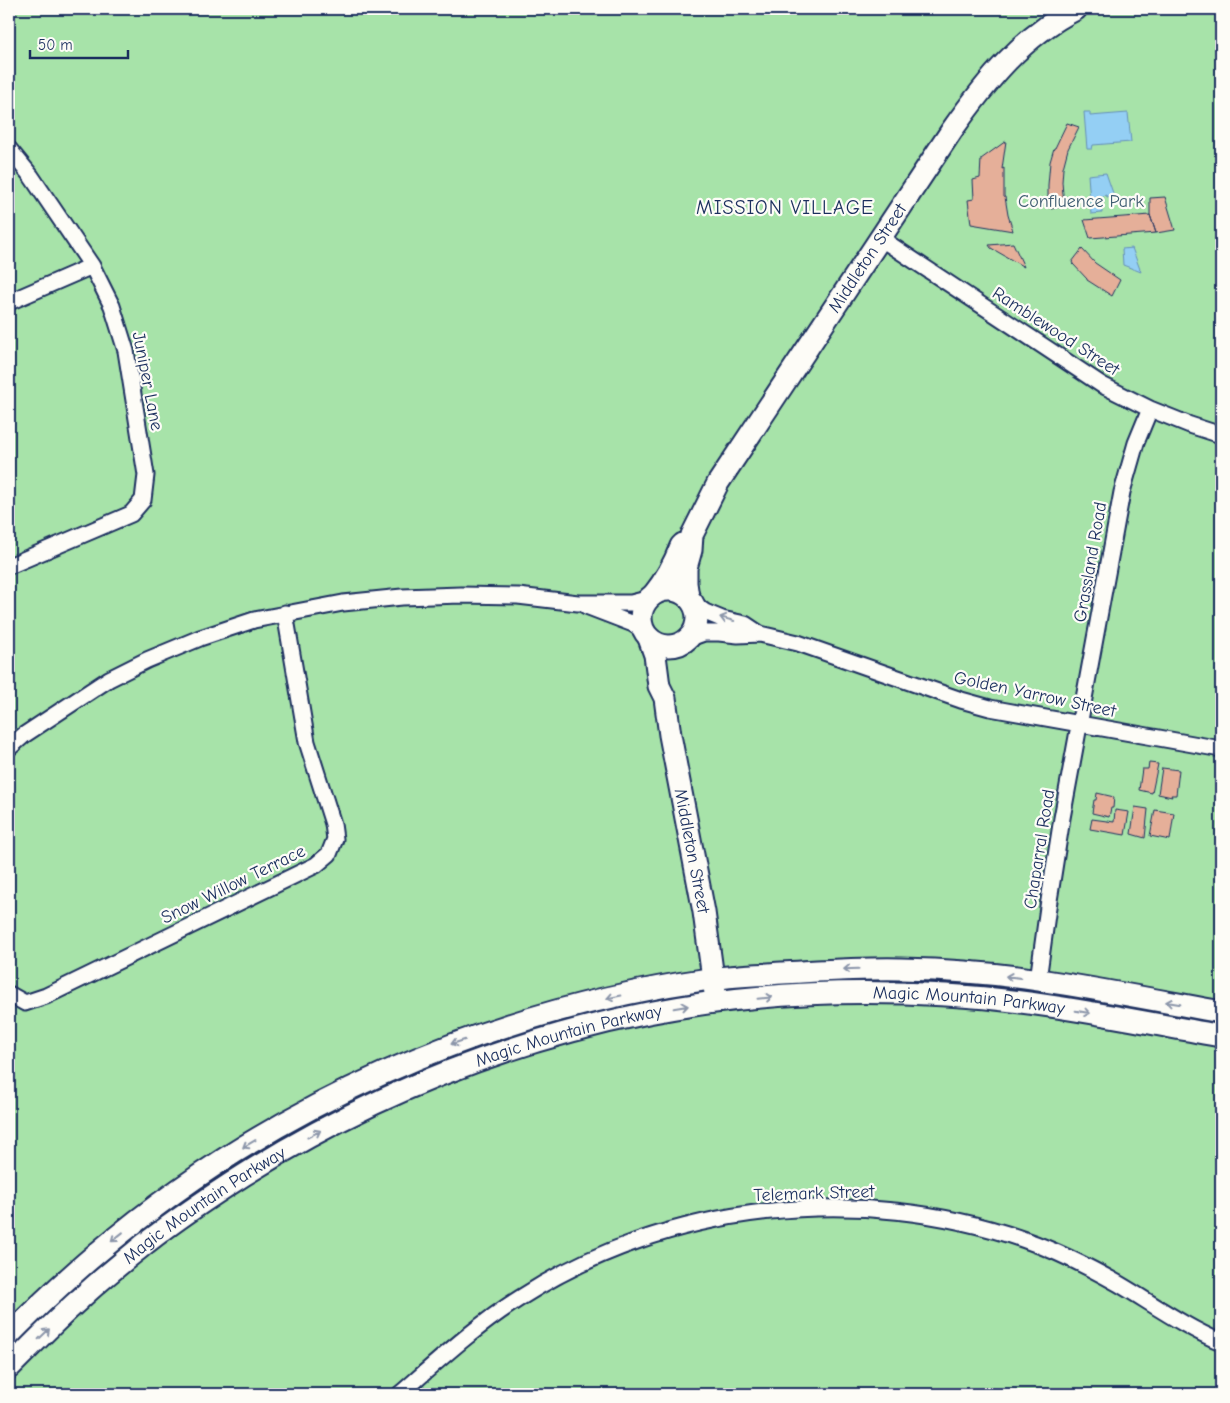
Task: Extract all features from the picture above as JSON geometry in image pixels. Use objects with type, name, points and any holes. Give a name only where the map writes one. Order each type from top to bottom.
[{"type":"street","name":"Middleton Street","points":[[651,597],[664,581],[674,564],[681,546],[692,535],[718,483],[952,130],[982,89],[1018,49],[1062,16],[1076,9]]},
{"type":"street","name":"Juniper Lane","points":[[9,149],[31,176],[92,266],[112,306],[126,352],[146,475],[143,500],[131,514],[9,566]]},
{"type":"street","name":"Ramblewood Street","points":[[880,238],[1102,385],[1150,409],[1221,435]]},
{"type":"street","points":[[9,302],[92,266]]},
{"type":"street","name":"Grassland Road","points":[[1080,725],[1122,492],[1134,449],[1150,409]]},
{"type":"street","name":"Middleton Street","points":[[691,600],[686,583],[686,568],[691,550],[692,535]]},
{"type":"street","points":[[9,748],[24,735],[109,678],[200,638],[254,620],[286,613],[343,603],[402,597],[461,595],[518,596],[578,603],[631,602],[651,597],[662,591],[671,590],[680,592],[691,600],[697,612],[698,622],[695,630],[686,641],[674,646],[665,647],[656,644],[633,624],[578,603]]},
{"type":"street","points":[[646,635],[641,623],[641,614],[643,606],[651,597]]},
{"type":"street","name":"Golden Yarrow Street","points":[[691,600],[705,612],[745,624],[760,634]]},
{"type":"street","name":"Snow Willow Terrace","points":[[9,994],[25,1002],[46,996],[316,866],[329,854],[335,839],[333,824],[307,742],[286,613]]},
{"type":"street","name":"Golden Yarrow Street","points":[[686,641],[704,633],[760,634],[798,644],[961,700],[990,708],[1221,750]]},
{"type":"street","name":"Middleton Street","points":[[646,635],[655,655],[659,686],[665,698],[670,735],[704,908],[716,1003]]},
{"type":"street","name":"Middleton Street","points":[[665,698],[676,656],[686,641]]},
{"type":"street","name":"Chaparral Road","points":[[1038,980],[1054,867],[1080,725]]},
{"type":"street","name":"Magic Mountain Parkway","points":[[9,1335],[96,1253],[161,1202],[228,1156],[299,1114],[373,1078],[447,1046],[526,1020],[604,998],[713,978],[851,969],[898,969],[950,971],[1038,980],[1221,1012]]},
{"type":"street","name":"Magic Mountain Parkway","points":[[9,1368],[80,1298],[148,1242],[212,1196],[273,1157],[351,1115],[423,1082],[493,1054],[569,1032],[648,1013],[744,999],[829,993],[886,993],[998,999],[1057,1007],[1221,1036]]},
{"type":"street","name":"Telemark Street","points":[[400,1394],[459,1344],[521,1297],[592,1258],[646,1238],[695,1224],[744,1214],[790,1209],[842,1208],[888,1210],[935,1216],[981,1226],[1026,1240],[1075,1261],[1119,1284],[1187,1326],[1221,1342]]},
{"type":"green space","name":"Confluence Park","points":[[9,9],[1221,9],[1221,1394],[9,1394]]},
{"type":"water","points":[[1084,112],[1090,112],[1090,116],[1128,113],[1131,142],[1093,145],[1092,149],[1087,149]]},
{"type":"water","points":[[1106,173],[1114,196],[1107,197],[1106,195],[1101,197],[1102,213],[1091,214],[1088,175]]},
{"type":"water","points":[[1132,248],[1141,272],[1123,265],[1122,249]]},
{"type":"building","points":[[1067,123],[1079,127],[1068,149],[1063,168],[1064,206],[1051,209],[1048,199],[1050,162],[1054,148]]},
{"type":"building","points":[[1006,141],[1002,169],[1004,168],[1004,197],[1013,231],[971,224],[968,200],[974,199],[973,180],[980,178],[981,159]]},
{"type":"building","points":[[1165,197],[1175,230],[1156,233],[1150,215],[1150,198]]},
{"type":"building","points":[[1150,215],[1156,233],[1090,238],[1084,220]]},
{"type":"building","points":[[1013,243],[1024,267],[989,245]]},
{"type":"building","points":[[1082,249],[1095,263],[1120,280],[1112,296],[1087,280],[1073,264],[1072,262]]},
{"type":"building","points":[[1149,763],[1158,764],[1152,793],[1139,790],[1142,769],[1148,769]]},
{"type":"building","points":[[1162,768],[1179,770],[1176,795],[1171,795],[1172,797],[1158,794]]},
{"type":"building","points":[[1097,793],[1114,797],[1113,808],[1111,808],[1109,817],[1092,813]]},
{"type":"building","points":[[1135,807],[1148,809],[1145,838],[1131,834]]},
{"type":"building","points":[[1115,810],[1129,812],[1125,835],[1090,829],[1092,819],[1114,822]]},
{"type":"building","points":[[1155,810],[1174,813],[1170,840],[1150,836]]},
{"type":"district","name":"MISSION VILLAGE","points":[[785,207]]}]
